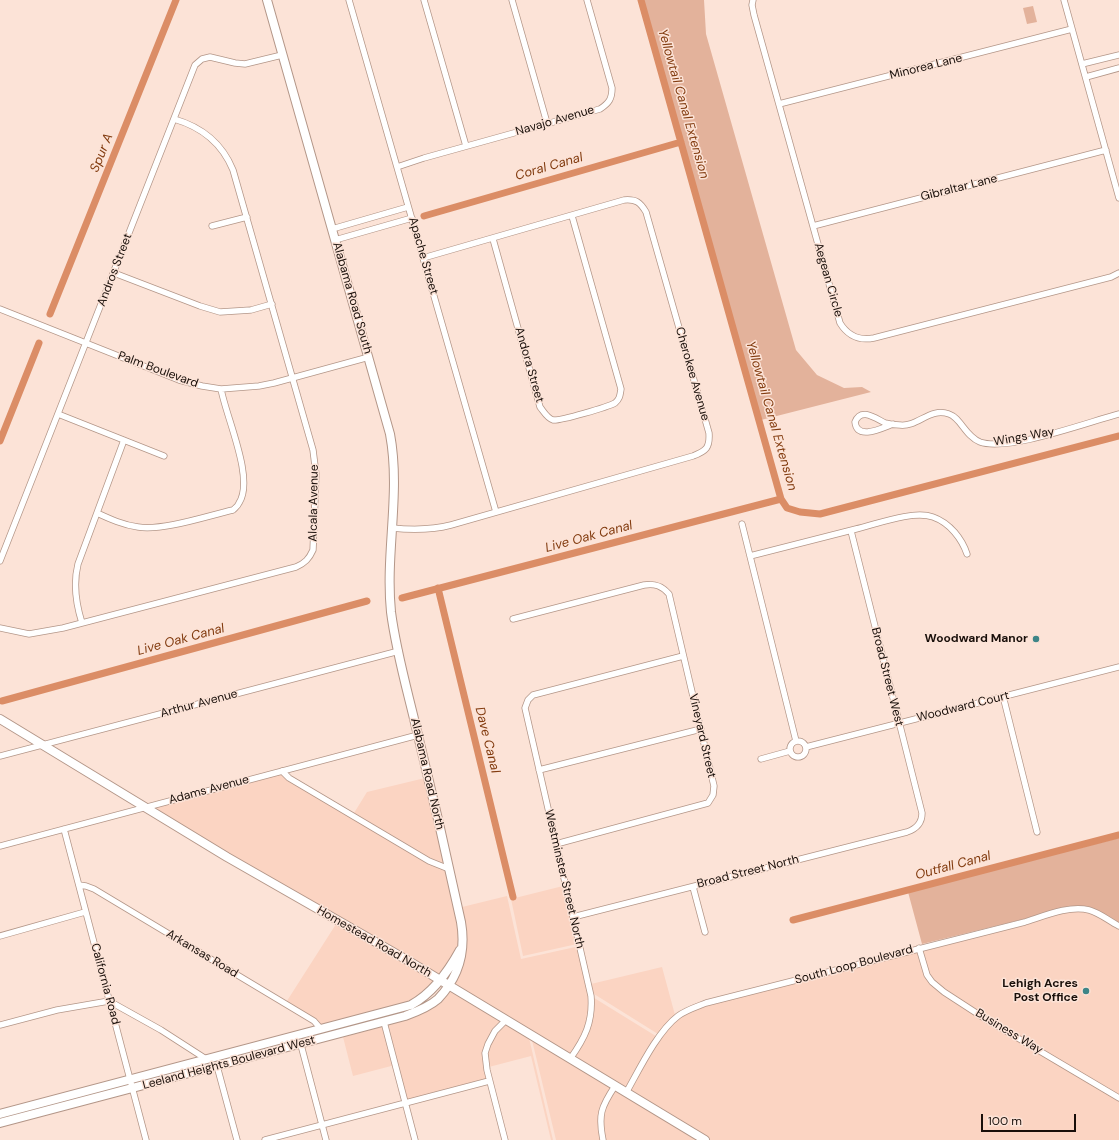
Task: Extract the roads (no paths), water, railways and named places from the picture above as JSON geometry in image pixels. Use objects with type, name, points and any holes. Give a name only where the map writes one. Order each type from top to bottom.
[{"type":"main road","name":"Alabama Road South","points":[[266,0],[369,357],[386,419],[392,448],[395,482],[390,572],[390,602]]},
{"type":"main road","name":"Alabama Road North","points":[[390,602],[398,651],[462,925],[461,962],[448,985]]},
{"type":"main road","name":"Homestead Road North","points":[[0,719],[283,890],[440,980],[705,1140]]},
{"type":"main road","name":"Alabama Road North","points":[[440,980],[452,965],[462,946]]},
{"type":"main road","name":"Leeland Heights Boulevard West","points":[[0,1114],[411,1005],[428,994],[440,980]]},
{"type":"main road","name":"Leeland Heights Boulevard West","points":[[0,1123],[301,1045],[405,1016],[429,1005],[438,999],[448,985]]},
{"type":"street","name":"Apache Street","points":[[349,0],[496,512]]},
{"type":"street","points":[[424,0],[466,146]]},
{"type":"street","points":[[512,0],[547,123]]},
{"type":"street","name":"Navajo Avenue","points":[[397,167],[466,146],[600,109],[608,103],[612,96],[612,88],[586,0]]},
{"type":"street","name":"Aegean Circle","points":[[752,0],[754,15],[840,323],[844,330],[859,339],[882,336],[1111,277],[1119,273]]},
{"type":"street","points":[[1064,0],[1119,198]]},
{"type":"street","name":"Minorea Lane","points":[[779,104],[1072,29]]},
{"type":"street","name":"Andros Street","points":[[0,561],[195,65],[202,59],[210,56],[234,63],[245,64],[282,55]]},
{"type":"street","points":[[1082,64],[1119,56]]},
{"type":"street","points":[[1086,77],[1119,68]]},
{"type":"street","name":"Alcala Avenue","points":[[0,628],[13,632],[29,634],[50,631],[296,567],[303,564],[309,558],[313,550],[316,474],[308,430],[233,170],[225,154],[213,139],[196,128],[174,119]]},
{"type":"street","name":"Gibraltar Lane","points":[[813,226],[1106,150]]},
{"type":"street","name":"Cherokee Avenue","points":[[392,528],[442,528],[701,454],[707,449],[710,442],[707,426],[648,220],[641,204],[633,200],[624,200],[423,258]]},
{"type":"street","points":[[332,228],[408,206]]},
{"type":"street","name":"Andora Street","points":[[493,238],[540,407],[546,416],[554,420],[563,419],[614,403],[620,398],[621,389],[572,216]]},
{"type":"street","points":[[212,226],[247,217]]},
{"type":"street","points":[[336,240],[412,218]]},
{"type":"street","points":[[114,273],[200,306],[220,312],[251,310],[272,304]]},
{"type":"street","name":"Palm Boulevard","points":[[0,309],[179,380],[222,389],[259,386],[369,357]]},
{"type":"street","points":[[97,513],[128,525],[157,528],[232,510],[239,505],[242,499],[243,491],[241,458],[225,407],[222,389]]},
{"type":"street","name":"Wings Way","points":[[893,424],[866,433],[860,432],[855,426],[855,422],[859,416],[868,414],[887,423],[893,424],[902,426],[913,424],[930,414],[940,412],[954,417],[970,437],[980,442],[990,444],[1019,441],[1119,414]]},
{"type":"street","points":[[58,414],[164,456]]},
{"type":"street","points":[[82,623],[76,599],[76,574],[83,549],[124,440]]},
{"type":"street","points":[[750,556],[903,518],[927,516],[934,517],[947,525],[960,538],[967,554]]},
{"type":"street","points":[[742,524],[796,741]]},
{"type":"street","name":"Broad Street West","points":[[851,531],[922,813],[920,822]]},
{"type":"street","name":"Vineyard Street","points":[[513,619],[644,585],[650,584],[662,587],[669,594],[714,786],[713,795],[708,803],[556,844]]},
{"type":"street","name":"Arthur Avenue","points":[[0,756],[398,651]]},
{"type":"street","name":"Westminster Street North","points":[[570,1059],[580,1045],[591,1020],[592,1006],[590,987],[525,708],[528,700],[533,695],[683,656]]},
{"type":"street","name":"Woodward Court","points":[[806,747],[1119,667]]},
{"type":"street","points":[[1003,696],[1036,832]]},
{"type":"street","points":[[539,770],[700,729]]},
{"type":"street","name":"Adams Avenue","points":[[0,846],[418,735]]},
{"type":"street","points":[[790,751],[796,757],[802,756],[806,752],[806,747],[801,741],[796,741]]},
{"type":"street","points":[[790,751],[792,744],[796,741]]},
{"type":"street","points":[[761,758],[790,751]]},
{"type":"street","points":[[282,771],[289,778],[429,861],[449,869]]},
{"type":"street","name":"Broad Street North","points":[[573,917],[912,830],[917,827],[920,822]]},
{"type":"street","name":"California Road","points":[[64,829],[146,1140]]},
{"type":"street","name":"Arkansas Road","points":[[79,885],[94,889],[314,1021],[321,1029]]},
{"type":"street","points":[[693,887],[705,932]]},
{"type":"street","name":"South Loop Boulevard","points":[[626,1093],[666,1028],[678,1016],[686,1011],[706,1003],[1074,909],[1089,910],[1119,926]]},
{"type":"street","points":[[0,936],[85,912]]},
{"type":"street","name":"Business Way","points":[[919,948],[927,975],[932,982],[944,992],[984,1018],[1119,1098]]},
{"type":"street","points":[[0,1025],[57,1010],[109,1001],[161,1030],[206,1059]]},
{"type":"street","points":[[505,1140],[489,1081],[485,1063],[485,1053],[495,1031],[506,1020]]},
{"type":"street","points":[[384,1022],[415,1140]]},
{"type":"street","points":[[301,1045],[326,1140]]},
{"type":"street","points":[[217,1066],[237,1140]]},
{"type":"street","points":[[265,1140],[489,1081]]},
{"type":"street","points":[[603,1140],[600,1123],[601,1114],[608,1096],[615,1086]]},
{"type":"waterway","name":"Spur A","points":[[50,314],[176,0]]},
{"type":"waterway","name":"Yellowtail Canal Extension","points":[[641,0],[781,499],[787,508],[800,512],[820,514],[1119,436]]},
{"type":"waterway","name":"Coral Canal","points":[[424,216],[681,142]]},
{"type":"waterway","name":"Spur A","points":[[0,441],[39,343]]},
{"type":"waterway","name":"Live Oak Canal","points":[[402,598],[781,499]]},
{"type":"waterway","name":"Dave Canal","points":[[438,588],[513,897]]},
{"type":"waterway","name":"Live Oak Canal","points":[[2,701],[367,601]]},
{"type":"waterway","name":"Outfall Canal","points":[[793,920],[1119,835]]},
{"type":"place","name":"Woodward Manor","points":[[1036,639]]},
{"type":"place","name":"Lehigh Acres Post Office","points":[[1086,991]]}]
